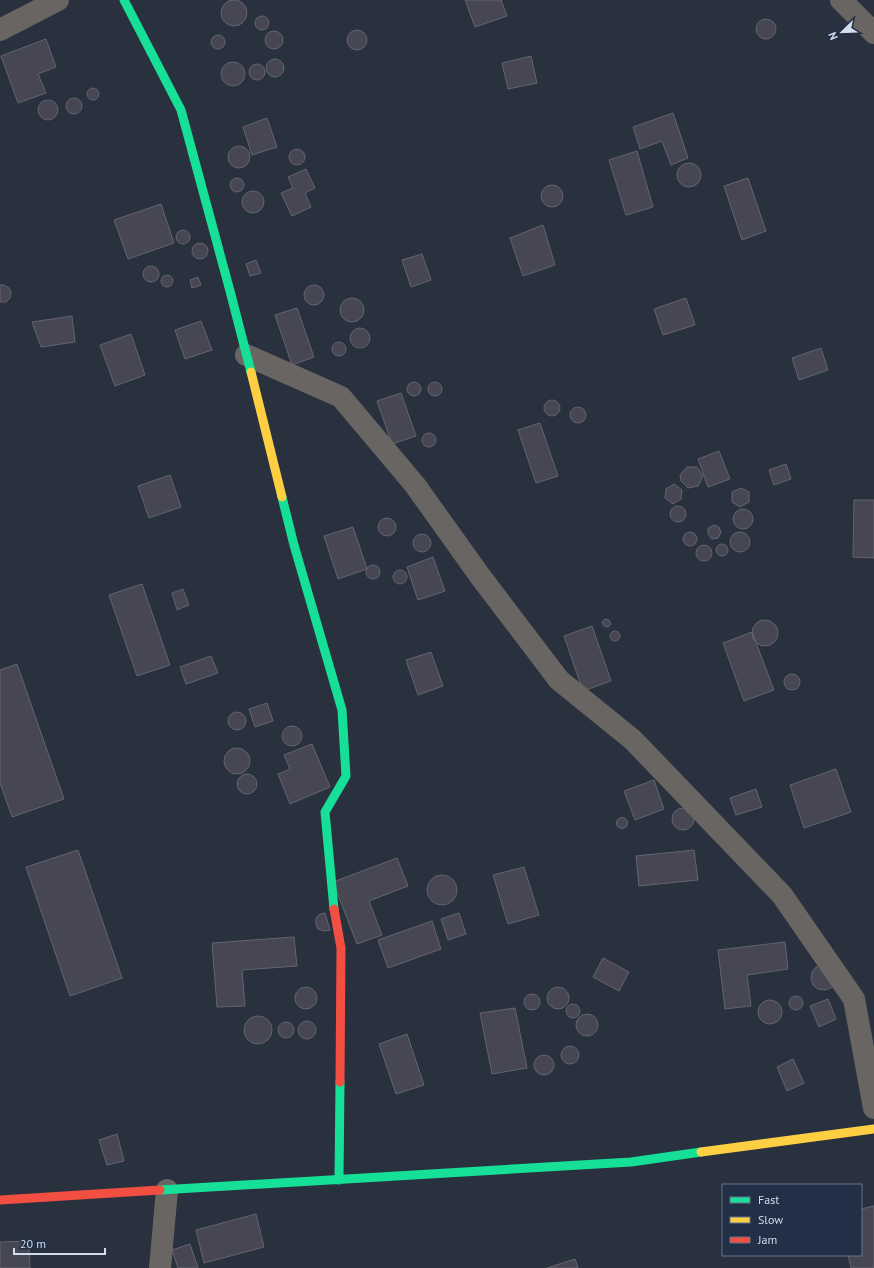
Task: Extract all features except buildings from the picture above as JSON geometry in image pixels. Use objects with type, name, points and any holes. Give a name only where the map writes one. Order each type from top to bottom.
[{"type":"street","points":[[0,30],[58,0]]},
{"type":"street","points":[[124,0],[181,110],[230,291],[294,545],[342,710],[346,776],[325,812],[333,904],[341,948],[339,1180]]},
{"type":"street","points":[[841,0],[874,33]]},
{"type":"street","points":[[246,355],[341,397],[415,485],[480,576],[559,680],[632,740],[782,895],[854,998],[874,1108]]},
{"type":"street","points":[[0,1200],[631,1162],[874,1129]]},
{"type":"street","points":[[160,1268],[166,1190]]},
{"type":"traffic: fast","points":[[124,0],[181,110],[251,372]]},
{"type":"traffic: fast","points":[[282,497],[294,545],[342,710],[346,776],[325,812],[334,909]]},
{"type":"traffic: fast","points":[[339,1180],[340,1082]]},
{"type":"traffic: fast","points":[[160,1190],[631,1162],[701,1152]]},
{"type":"traffic: slow","points":[[251,372],[282,497]]},
{"type":"traffic: slow","points":[[701,1152],[874,1129]]},
{"type":"traffic: jam","points":[[334,909],[341,948],[340,1082]]},
{"type":"traffic: jam","points":[[0,1200],[160,1190]]}]
